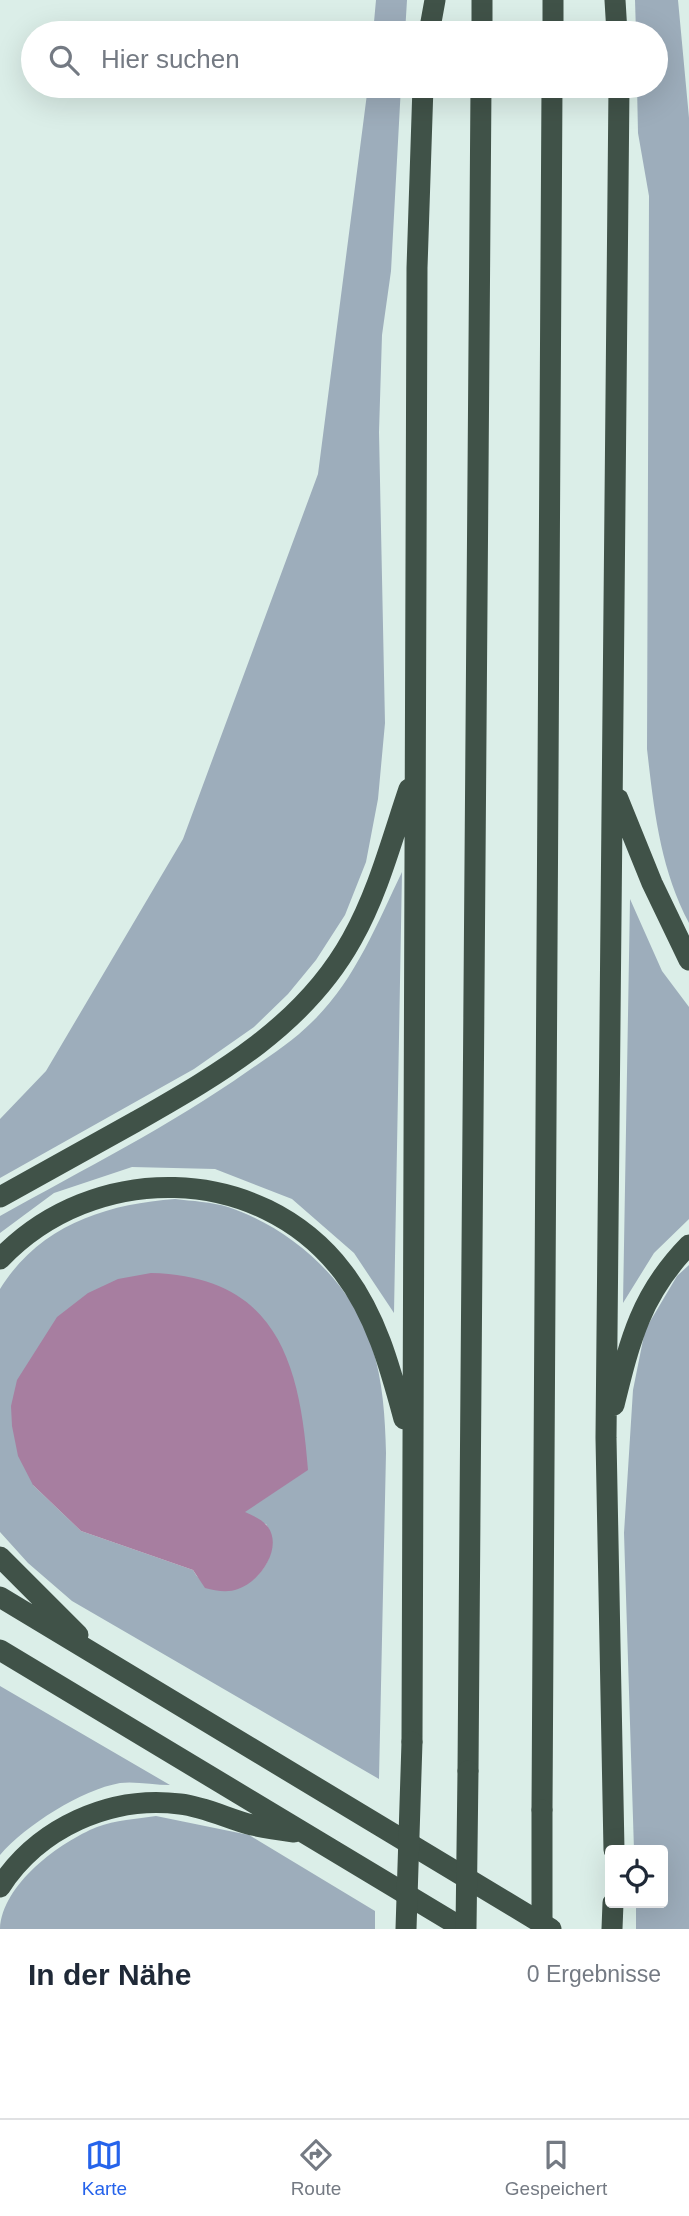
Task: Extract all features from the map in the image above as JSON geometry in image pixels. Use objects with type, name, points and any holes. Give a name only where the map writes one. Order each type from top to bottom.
[{"type":"highway","points":[[431,21],[435,0]]},
{"type":"highway","points":[[482,0],[482,21]]},
{"type":"highway","points":[[553,0],[553,21]]},
{"type":"highway","points":[[615,0],[616,21]]},
{"type":"highway","points":[[407,1929],[412,1742],[417,268],[423,98]]},
{"type":"highway","points":[[0,1650],[465,1929],[481,98]]},
{"type":"highway","points":[[542,1929],[552,98]]},
{"type":"highway","points":[[614,1845],[606,1438],[619,98]]},
{"type":"highway","points":[[0,1197],[192,1090],[241,1058],[302,1008],[327,978],[358,926],[414,774]]},
{"type":"highway","points":[[614,788],[652,883],[689,960]]},
{"type":"highway","points":[[0,1259],[25,1235],[61,1212],[120,1190],[151,1186],[212,1190],[271,1211],[321,1247],[360,1296],[374,1323],[393,1376],[412,1447]]},
{"type":"highway","points":[[606,1438],[630,1341],[642,1309],[655,1284],[689,1244]]},
{"type":"highway","points":[[0,1557],[107,1663]]},
{"type":"highway","points":[[0,1597],[551,1929]]},
{"type":"highway","points":[[0,1887],[20,1862],[61,1828],[107,1809],[132,1804],[182,1804],[217,1812],[250,1825],[307,1834]]},
{"type":"highway","points":[[612,1929],[613,1908]]},
{"type":"shaded area","points":[[376,0],[407,0],[406,21],[374,21]]},
{"type":"shaded area","points":[[635,0],[678,0],[689,118],[689,923],[665,860],[647,749],[649,196],[638,133],[637,98],[668,98],[668,21],[636,21]]},
{"type":"shaded area","points":[[366,98],[400,98],[391,271],[382,335],[379,432],[385,723],[378,799],[366,862],[345,915],[316,960],[288,994],[254,1027],[194,1069],[0,1178],[0,1119],[46,1071],[183,839],[318,474]]},
{"type":"shaded area","points":[[402,872],[394,1313],[354,1253],[292,1199],[215,1169],[132,1167],[54,1193],[0,1233],[0,1216],[188,1110],[273,1054],[305,1029],[327,1006],[352,971]]},
{"type":"shaded area","points":[[630,899],[662,971],[689,1007],[689,1219],[654,1253],[623,1303]]},
{"type":"shaded area","points":[[175,1199],[222,1205],[252,1216],[275,1229],[316,1260],[335,1280],[363,1323],[379,1373],[386,1440],[379,1779],[72,1601],[28,1563],[0,1532],[0,1289],[16,1267],[54,1234],[99,1213]],"holes":[[[33,1485],[266,1524],[271,1541],[269,1557],[261,1571],[249,1582],[235,1589],[219,1590],[205,1584],[193,1570],[81,1531]]]},
{"type":"shaded area","points":[[689,1265],[689,1929],[636,1929],[636,1908],[668,1908],[668,1845],[634,1845],[624,1533],[633,1390],[645,1330],[677,1276]]},
{"type":"shaded area","points":[[151,1273],[194,1278],[228,1290],[254,1308],[274,1332],[288,1361],[298,1394],[308,1470],[245,1512],[268,1527],[273,1545],[261,1572],[246,1585],[234,1590],[205,1588],[193,1570],[81,1531],[33,1485],[18,1456],[11,1406],[17,1380],[57,1317],[88,1293],[118,1279]]},
{"type":"shaded area","points":[[0,1686],[170,1785],[120,1783],[88,1793],[39,1821],[0,1855]]},
{"type":"shaded area","points":[[156,1816],[249,1835],[375,1911],[375,1929],[0,1929],[3,1912],[11,1896],[35,1867],[51,1854],[97,1827]]}]
